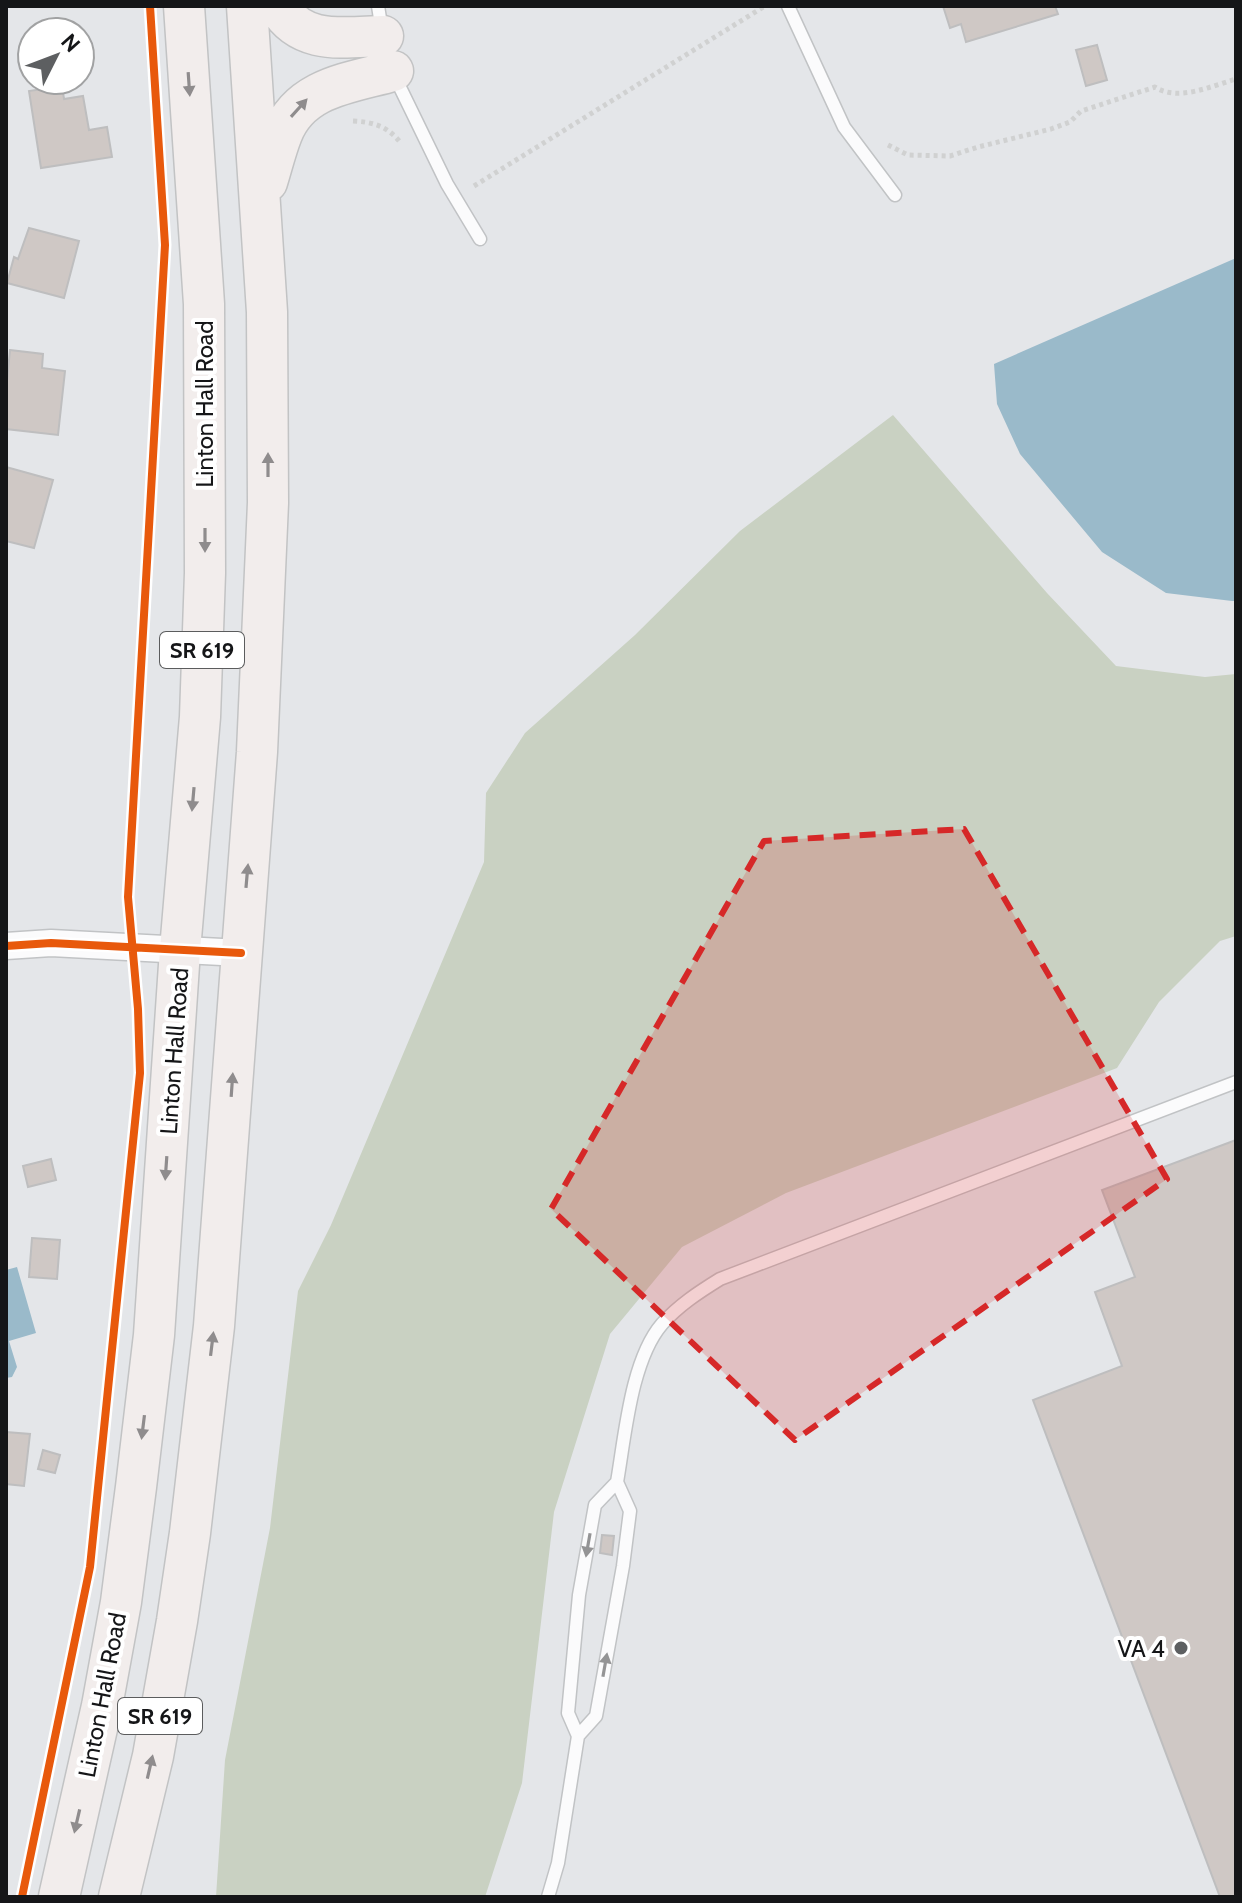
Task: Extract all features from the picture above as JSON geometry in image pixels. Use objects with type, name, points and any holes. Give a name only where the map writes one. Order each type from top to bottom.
[{"type":"main road","name":"Linton Hall Road","points":[[59,1897],[102,1706],[121,1602],[154,1335],[180,950],[200,717],[205,573],[204,304],[184,6]]},
{"type":"main road","name":"SR 619","points":[[119,1897],[153,1756],[190,1533],[214,1326],[257,752],[268,519],[267,312],[247,6]]},
{"type":"main road","points":[[278,6],[291,24],[311,34],[385,44]]},
{"type":"main road","points":[[260,205],[283,132],[300,105],[307,98],[328,89],[385,44]]},
{"type":"street","points":[[6,946],[51,943],[241,953]]},
{"type":"lane","points":[[788,6],[844,127],[895,195]]},
{"type":"lane","points":[[385,44],[400,92],[447,184],[480,239]]},
{"type":"lane","points":[[548,1897],[558,1863],[578,1736],[568,1713],[579,1595],[595,1505],[617,1482],[635,1386],[645,1353],[660,1326],[687,1299],[720,1279],[1236,1082]]},
{"type":"lane","points":[[578,1736],[596,1716],[623,1566],[630,1511],[617,1482]]},
{"type":"path","points":[[472,188],[765,6]]},
{"type":"path","points":[[882,140],[908,155],[950,156],[1051,129],[1070,122],[1081,111],[1155,87],[1164,93],[1183,94],[1236,79]]},
{"type":"path","points":[[347,121],[373,123],[389,130],[406,155]]},
{"type":"highlighted area","points":[[964,829],[1167,1179],[795,1440],[551,1209],[764,841]]},
{"type":"green space","points":[[893,415],[1047,593],[1116,666],[1205,677],[1236,674],[1236,936],[1220,941],[1159,1002],[1117,1068],[786,1193],[682,1247],[610,1334],[554,1512],[522,1783],[485,1897],[216,1897],[225,1760],[270,1528],[298,1291],[331,1225],[484,862],[486,793],[525,733],[635,635],[740,531]]},
{"type":"water","points":[[1236,258],[1236,601],[1232,601],[1166,593],[1102,552],[1020,454],[997,404],[994,364]]},
{"type":"water","points":[[17,1267],[36,1333],[9,1341],[17,1367],[12,1377],[6,1378],[6,1270]]},
{"type":"building","points":[[943,6],[1055,6],[1058,14],[966,42],[961,24],[950,28]]},
{"type":"building","points":[[1097,45],[1107,80],[1086,86],[1076,50]]},
{"type":"building","points":[[30,96],[64,96],[64,99],[83,96],[89,130],[107,127],[112,157],[41,168]]},
{"type":"building","points":[[29,228],[79,241],[64,298],[7,283],[14,257],[18,259]]},
{"type":"building","points":[[10,350],[43,354],[42,368],[65,371],[58,435],[6,429]]},
{"type":"building","points":[[6,467],[53,480],[34,548],[6,541]]},
{"type":"building","name":"VA 4","points":[[1236,1140],[1236,1897],[1220,1897],[1033,1400],[1122,1366],[1095,1292],[1135,1277],[1102,1190]]},
{"type":"building","points":[[51,1159],[56,1180],[28,1187],[23,1166]]},
{"type":"building","points":[[32,1238],[60,1240],[57,1279],[29,1277]]},
{"type":"building","points":[[6,1432],[30,1434],[24,1486],[6,1484]]},
{"type":"building","points":[[43,1450],[60,1455],[55,1473],[38,1469]]},
{"type":"building","points":[[602,1535],[614,1536],[612,1555],[600,1553]]},
{"type":"cycle path","points":[[22,1897],[90,1567],[140,1073],[128,897],[165,245],[150,6]]},
{"type":"cycle path","points":[[6,946],[51,943],[241,953]]},
{"type":"place","name":"VA 4","points":[[1181,1648]]}]
